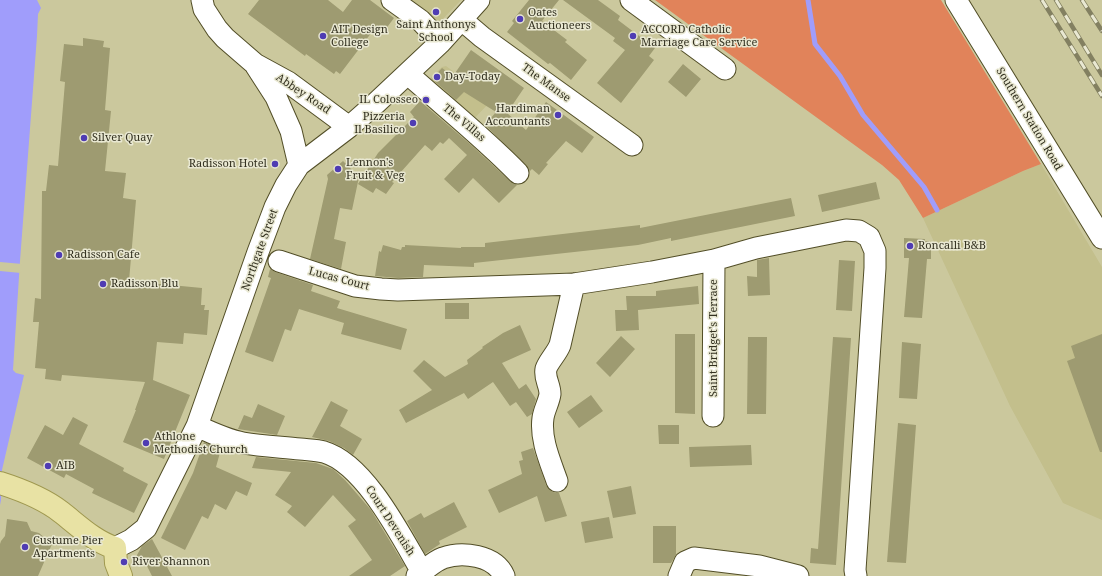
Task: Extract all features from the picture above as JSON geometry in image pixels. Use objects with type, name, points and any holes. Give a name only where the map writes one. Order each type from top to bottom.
[{"type":"main road","points":[[0,483],[41,499],[61,512],[97,540],[115,548],[116,562],[121,576]]},
{"type":"street","name":"Abbey Road","points":[[202,0],[204,9],[217,29],[225,38],[255,64],[288,82],[349,127]]},
{"type":"street","points":[[392,0],[420,20],[442,42]]},
{"type":"street","name":"Northgate Street","points":[[115,548],[131,540],[146,528],[197,426],[275,208],[286,185],[299,165],[349,127],[408,74],[442,42],[479,0]]},
{"type":"street","points":[[630,0],[725,69]]},
{"type":"street","name":"Southern Station Road","points":[[956,0],[1102,238]]},
{"type":"street","name":"The Manse","points":[[462,20],[482,37],[632,145]]},
{"type":"street","name":"Abbey Road","points":[[255,64],[276,97],[291,131],[299,165]]},
{"type":"street","name":"The Villas","points":[[408,74],[488,143],[518,173]]},
{"type":"street","name":"Lucas Court","points":[[279,261],[355,286],[387,290],[574,284],[652,272],[714,260],[756,248],[846,230],[859,231],[869,237],[872,243],[875,251],[875,268],[855,570],[856,576]]},
{"type":"street","name":"Saint Bridget's Terrace","points":[[713,416],[714,260]]},
{"type":"street","points":[[557,481],[547,455],[542,430],[543,418],[550,392],[546,372],[548,365],[557,353],[560,345],[574,284]]},
{"type":"street","name":"Court Devenish","points":[[197,426],[233,441],[323,452],[341,460],[351,467],[370,489],[385,510],[420,574]]},
{"type":"street","points":[[420,574],[442,558],[467,554],[490,562],[502,572],[504,576]]},
{"type":"street","points":[[679,576],[685,562],[694,558],[759,566],[798,576]]},
{"type":"shaded area","points":[[0,0],[37,0],[41,8],[38,14],[13,370],[16,373],[24,375],[2,470],[0,505]]},
{"type":"shaded area","name":"Saint Anthonys School","points":[[406,0],[461,0],[438,24]]},
{"type":"shaded area","points":[[655,0],[941,0],[1041,164],[923,218],[899,180],[882,165]]},
{"type":"shaded area","points":[[446,66],[492,100],[470,123],[424,84],[442,67]]},
{"type":"shaded area","points":[[1041,164],[1102,267],[1102,520],[1063,503],[1010,406],[923,218]]},
{"type":"pier","points":[[0,262],[22,264],[21,273],[0,271]]},
{"type":"building","name":"AIT Design College","points":[[259,0],[328,0],[343,12],[352,0],[370,0],[394,18],[382,34],[375,28],[340,74],[336,71],[334,74],[306,54],[305,56],[248,14]]},
{"type":"building","points":[[529,0],[559,0],[542,21],[567,40],[565,42],[587,60],[571,80],[507,32],[514,23],[512,21]]},
{"type":"building","points":[[563,0],[598,0],[620,16],[618,20],[655,48],[649,56],[654,60],[621,103],[597,83],[625,50],[613,41],[615,38]]},
{"type":"building","name":"Radisson Blu","points":[[83,38],[104,41],[103,47],[110,48],[105,110],[111,111],[105,171],[126,173],[123,198],[136,200],[129,281],[202,288],[201,305],[205,305],[204,310],[209,310],[207,335],[184,333],[183,344],[157,342],[153,380],[190,395],[164,459],[123,442],[145,382],[62,375],[61,381],[45,379],[46,369],[35,368],[39,322],[33,322],[35,298],[41,299],[42,191],[46,191],[49,165],[58,166],[65,82],[60,81],[64,44],[83,46]]},
{"type":"building","points":[[471,50],[524,88],[507,113],[526,130],[546,102],[594,137],[582,153],[566,141],[546,163],[548,164],[539,175],[532,169],[530,171],[526,165],[485,125],[496,112],[464,92],[456,100],[432,79],[442,68],[453,76]]},
{"type":"building","points":[[683,64],[701,79],[686,97],[668,82]]},
{"type":"building","points":[[420,101],[510,181],[517,185],[499,203],[473,178],[459,193],[444,179],[467,155],[449,138],[443,144],[440,142],[432,151],[425,145],[392,182],[394,183],[386,194],[376,188],[373,193],[358,184],[378,153],[414,117],[410,112]]},
{"type":"building","points":[[343,161],[359,177],[352,210],[340,208],[334,239],[346,242],[341,269],[310,259],[328,179],[327,175]]},
{"type":"building","points":[[876,182],[880,199],[822,212],[818,195]]},
{"type":"building","points":[[791,198],[795,216],[671,241],[671,238],[638,245],[474,263],[474,267],[424,265],[423,277],[398,278],[375,276],[379,251],[381,252],[383,245],[401,250],[402,247],[405,247],[405,245],[461,248],[485,247],[485,243],[640,225],[640,228]]},
{"type":"building","points":[[904,238],[925,239],[925,241],[929,241],[929,244],[931,244],[931,259],[927,259],[922,318],[904,317],[909,258],[904,258]]},
{"type":"building","points":[[769,258],[770,295],[748,296],[747,276],[757,277],[757,260]]},
{"type":"building","points":[[839,260],[855,261],[852,311],[836,310]]},
{"type":"building","points":[[270,269],[313,285],[311,291],[340,301],[337,308],[407,329],[401,350],[341,334],[344,323],[299,309],[291,331],[285,329],[273,362],[245,352],[271,278],[268,277]]},
{"type":"building","points":[[698,286],[699,304],[638,310],[639,330],[616,331],[615,310],[627,310],[626,296],[656,296],[656,291]]},
{"type":"building","points":[[445,303],[469,303],[469,319],[445,319]]},
{"type":"building","points":[[520,325],[531,350],[502,363],[519,389],[526,384],[536,399],[532,414],[527,417],[516,402],[510,406],[493,382],[468,399],[464,393],[406,423],[399,410],[432,390],[413,371],[424,360],[445,377],[468,364],[467,360],[483,348],[482,347],[503,333]]},
{"type":"building","points":[[675,334],[695,334],[695,414],[675,413]]},
{"type":"building","points":[[1102,334],[1102,452],[1100,452],[1067,361],[1075,358],[1071,346]]},
{"type":"building","points":[[621,336],[635,349],[610,377],[596,363]]},
{"type":"building","points":[[748,337],[767,337],[766,414],[747,414]]},
{"type":"building","points":[[833,337],[851,338],[836,565],[810,563],[811,548],[818,549]]},
{"type":"building","points":[[902,342],[921,344],[917,399],[899,398]]},
{"type":"building","points":[[591,395],[603,411],[579,428],[567,412]]},
{"type":"building","points":[[331,401],[348,410],[340,426],[362,439],[353,455],[344,448],[329,441],[312,437]]},
{"type":"building","points":[[258,404],[285,416],[277,435],[238,429],[244,415],[252,418]]},
{"type":"building","points":[[73,417],[88,425],[79,444],[124,468],[123,471],[148,484],[134,513],[92,493],[94,489],[66,474],[64,478],[27,458],[45,425],[63,435]]},
{"type":"building","points":[[898,423],[916,425],[906,563],[887,562]]},
{"type":"building","points":[[658,425],[679,425],[679,444],[659,444]]},
{"type":"building","points":[[204,442],[221,449],[216,467],[252,483],[247,496],[236,491],[226,510],[215,504],[208,519],[202,516],[185,550],[161,538],[193,473]]},
{"type":"building","points":[[751,445],[752,465],[690,467],[689,447]]},
{"type":"building","points":[[533,448],[546,485],[550,490],[555,493],[559,493],[567,516],[545,522],[537,496],[499,513],[488,490],[522,474],[519,461],[523,460],[521,452]]},
{"type":"building","points":[[256,457],[316,463],[333,469],[345,480],[371,510],[405,566],[390,576],[349,576],[372,560],[348,526],[356,520],[333,495],[305,527],[287,512],[292,506],[275,495],[291,472],[252,468]]},
{"type":"building","points":[[631,486],[636,514],[613,518],[607,491]]},
{"type":"building","points":[[454,502],[467,527],[439,541],[440,544],[425,554],[407,521],[421,513],[424,518]]},
{"type":"building","points":[[609,517],[613,538],[585,543],[581,522]]},
{"type":"building","name":"Custume Pier Apartments","points":[[7,519],[27,522],[31,531],[39,533],[52,544],[38,576],[0,576],[0,544],[5,536]]},
{"type":"building","points":[[653,526],[676,526],[676,555],[671,563],[653,563]]},
{"type":"building","points":[[152,539],[172,576],[152,576],[147,566],[138,566],[137,555],[142,546]]},
{"type":"waterway","points":[[808,0],[815,44],[840,76],[863,115],[924,187],[937,210]]},
{"type":"railway","points":[[1042,0],[1102,96]]},
{"type":"railway","points":[[1056,0],[1102,75]]},
{"type":"railway","points":[[1082,0],[1102,31]]},
{"type":"place","name":"Saint Anthonys School","points":[[436,12]]},
{"type":"place","name":"Oates Auctioneers","points":[[520,19]]},
{"type":"place","name":"AIT Design College","points":[[323,36]]},
{"type":"place","name":"ACCORD Catholic Marriage Care Service","points":[[633,36]]},
{"type":"place","name":"Day-Today","points":[[437,77]]},
{"type":"place","name":"IL Colosseo","points":[[426,100]]},
{"type":"place","name":"Hardiman Accountants","points":[[558,115]]},
{"type":"place","name":"Pizzeria Il Basilico","points":[[413,123]]},
{"type":"place","name":"Silver Quay","points":[[84,138]]},
{"type":"place","name":"Radisson Hotel","points":[[275,164]]},
{"type":"place","name":"Lennon's Fruit & Veg","points":[[338,169]]},
{"type":"place","name":"Roncalli B&B","points":[[910,246]]},
{"type":"place","name":"Radisson Cafe","points":[[59,255]]},
{"type":"place","name":"Radisson Blu","points":[[103,284]]},
{"type":"place","name":"Athlone Methodist Church","points":[[146,443]]},
{"type":"place","name":"AIB","points":[[48,466]]},
{"type":"place","name":"Custume Pier Apartments","points":[[25,547]]},
{"type":"place","name":"River Shannon","points":[[124,562]]}]
